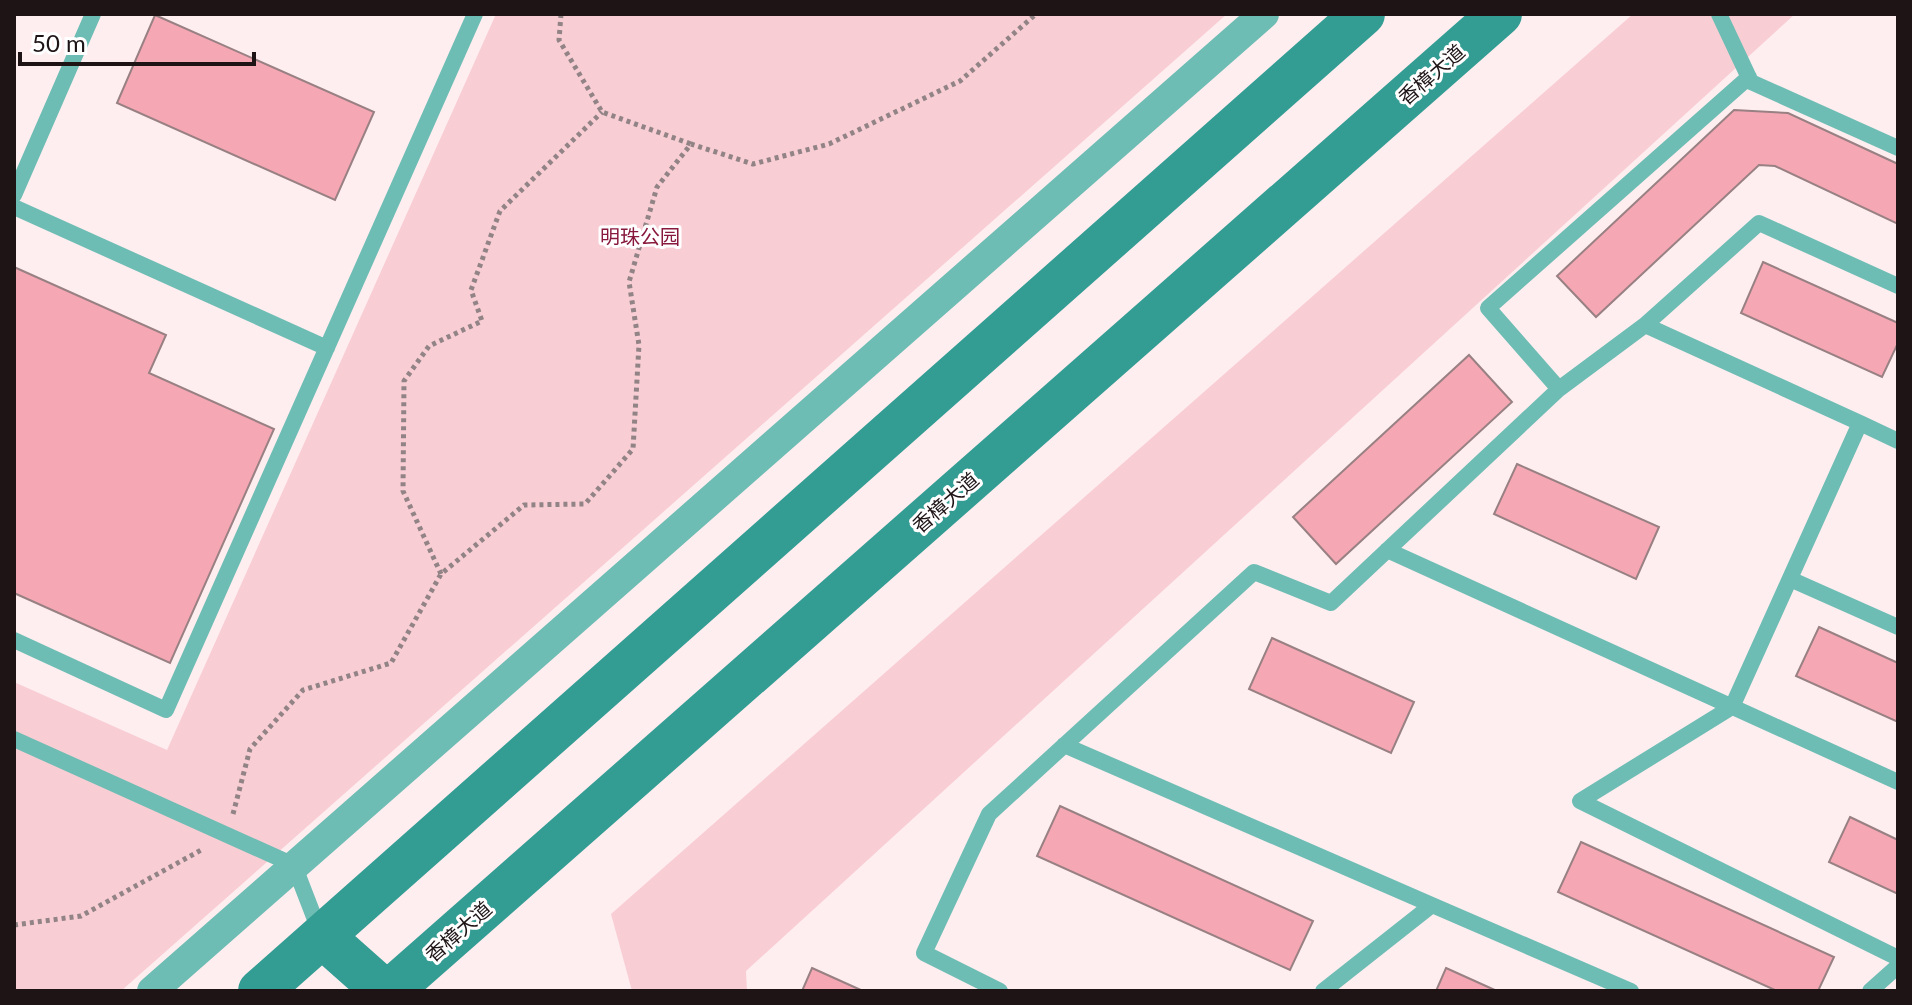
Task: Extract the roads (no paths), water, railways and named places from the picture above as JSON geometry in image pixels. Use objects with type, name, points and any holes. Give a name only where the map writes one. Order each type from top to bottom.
[{"type":"main road","points":[[260,991],[1363,14]]},
{"type":"main road","name":"香樟大道","points":[[387,991],[1500,14]]},
{"type":"main road","points":[[322,936],[387,991]]},
{"type":"street","points":[[152,991],[1264,14]]},
{"type":"lane","points":[[14,195],[93,14]]},
{"type":"lane","points":[[14,640],[166,710],[475,14]]},
{"type":"lane","points":[[1719,14],[1751,82],[1898,148]]},
{"type":"lane","points":[[1559,389],[1488,308],[1749,77]]},
{"type":"lane","points":[[14,207],[327,348]]},
{"type":"lane","points":[[1000,991],[924,953],[989,814],[1254,572],[1331,603],[1559,389],[1645,325],[1759,223],[1898,286]]},
{"type":"lane","points":[[1645,325],[1898,441]]},
{"type":"lane","points":[[1860,423],[1732,707],[1580,801],[1898,958]]},
{"type":"lane","points":[[1387,550],[1898,782]]},
{"type":"lane","points":[[1790,579],[1898,627]]},
{"type":"lane","points":[[14,739],[294,865],[322,936]]},
{"type":"lane","points":[[1064,745],[1631,991]]},
{"type":"lane","points":[[1323,991],[1432,905]]},
{"type":"lane","points":[[1870,991],[1898,966]]},
{"type":"park label","name":"明珠公园","points":[[640,236]]}]
